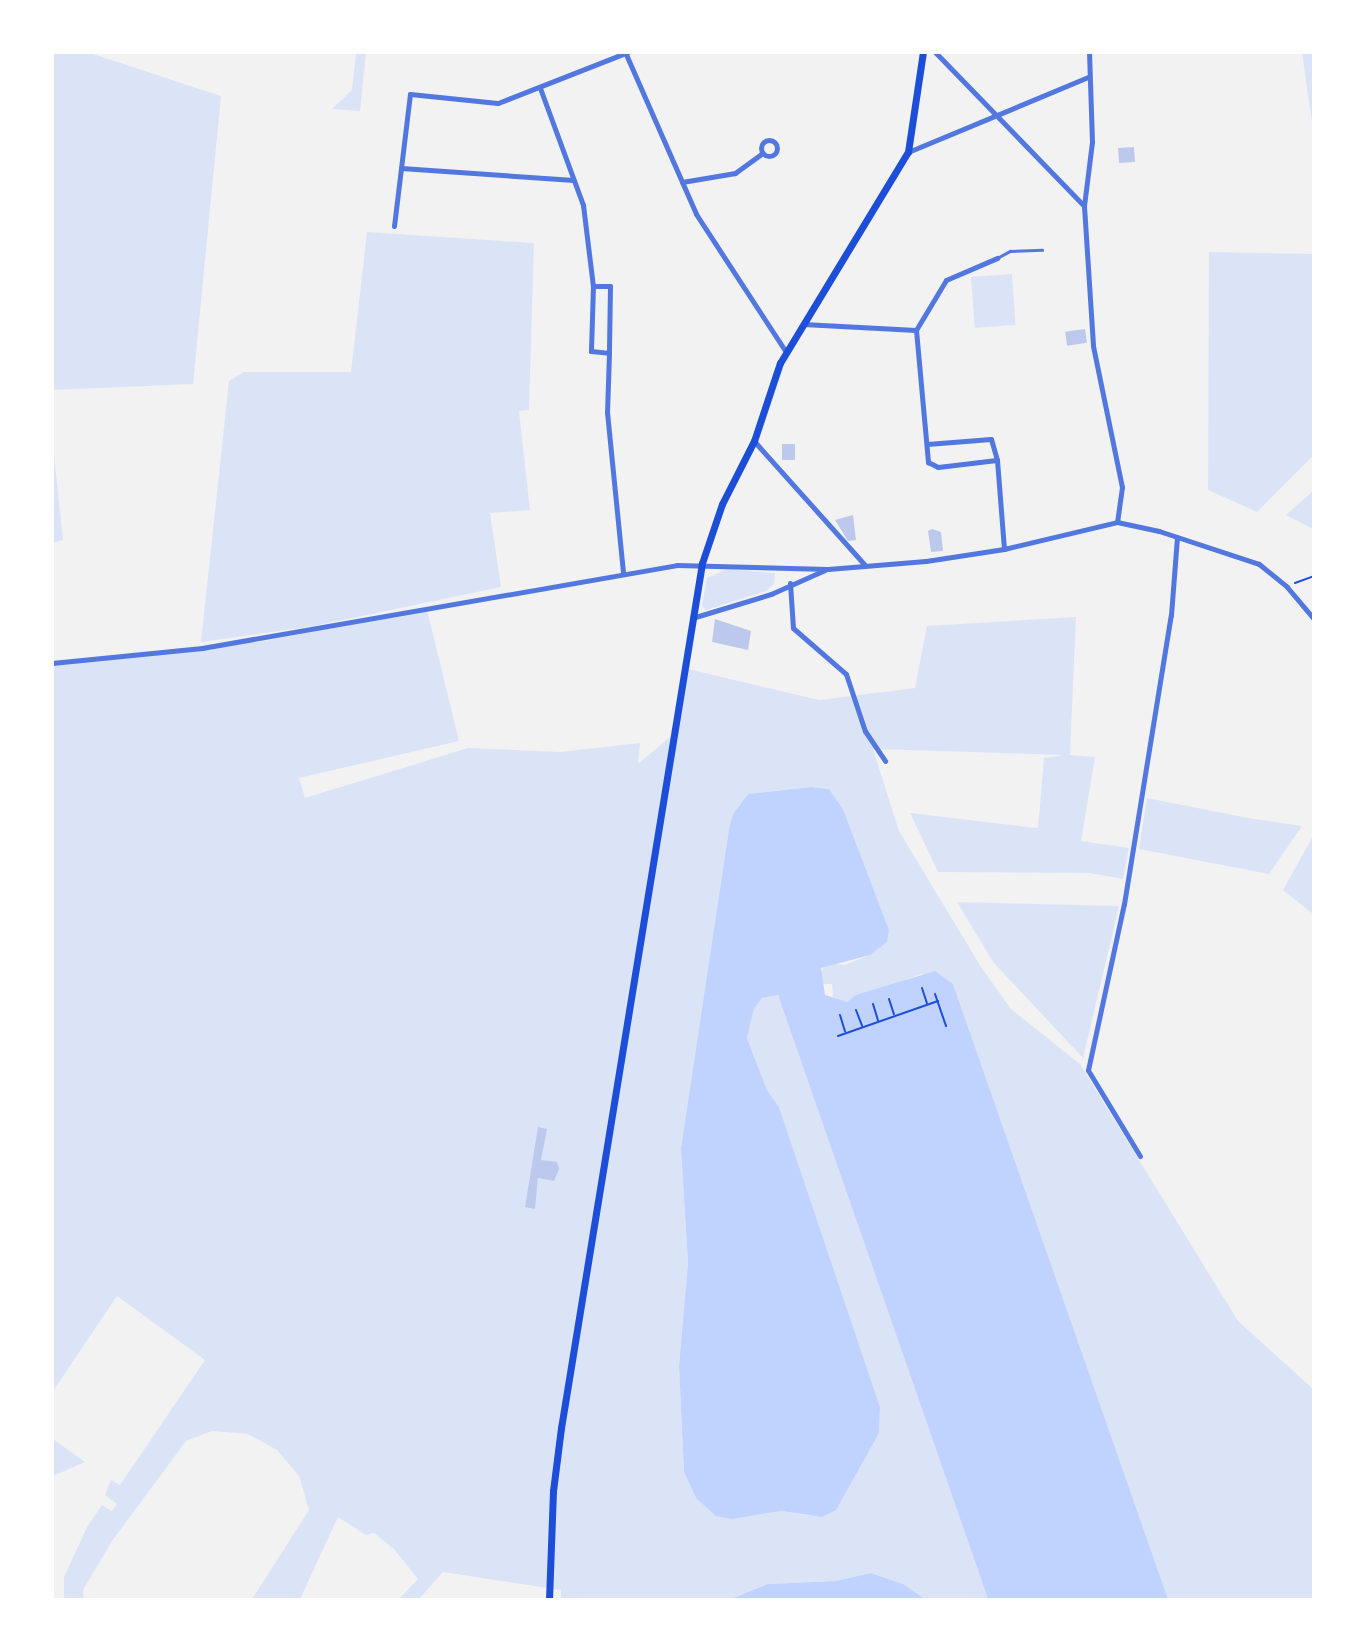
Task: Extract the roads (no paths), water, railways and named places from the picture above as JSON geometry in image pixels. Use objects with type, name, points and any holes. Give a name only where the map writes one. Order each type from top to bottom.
[{"type":"main road","points":[[549,1600],[553,1491],[561,1428],[702,563],[722,504],[754,441],[768,392],[786,352],[908,152],[923,52]]},
{"type":"street","points":[[935,52],[1084,206]]},
{"type":"street","points":[[1089,52],[1092,142],[1084,206],[1093,347],[1122,487],[1117,522]]},
{"type":"street","points":[[394,226],[410,94],[498,103],[626,53],[696,214],[786,352]]},
{"type":"street","points":[[908,152],[1088,77]]},
{"type":"street","points":[[540,88],[575,180],[586,219],[593,286],[591,351],[609,353]]},
{"type":"street","points":[[682,182],[735,173],[763,153]]},
{"type":"street","points":[[401,168],[575,180]]},
{"type":"street","points":[[997,258],[946,280],[916,330],[931,466],[997,460]]},
{"type":"street","points":[[593,286],[610,286],[607,412],[623,573]]},
{"type":"street","points":[[803,324],[916,330]]},
{"type":"street","points":[[927,444],[991,439],[997,460],[1004,549]]},
{"type":"street","points":[[754,441],[864,564]]},
{"type":"street","points":[[52,663],[202,649],[623,573],[702,563],[828,569],[1004,549],[1117,522],[1177,537],[1259,564],[1287,587],[1314,619]]},
{"type":"street","points":[[1140,1156],[1088,1070],[1125,894],[1171,615],[1177,537]]},
{"type":"street","points":[[692,618],[771,594],[790,583],[828,569]]},
{"type":"street","points":[[790,583],[793,628],[846,674],[865,731],[885,761]]},
{"type":"lane","points":[[997,258],[1010,251],[1042,250]]},
{"type":"water","points":[[811,787],[829,789],[843,809],[889,930],[887,942],[870,955],[821,968],[825,995],[847,1002],[856,995],[935,971],[953,984],[1168,1599],[988,1599],[778,995],[762,998],[754,1009],[747,1038],[767,1090],[779,1107],[880,1407],[879,1433],[836,1510],[822,1517],[781,1511],[732,1519],[716,1516],[696,1498],[684,1472],[679,1366],[688,1263],[681,1148],[729,829],[733,814],[748,794]]},
{"type":"water","points":[[871,1573],[903,1584],[925,1599],[731,1599],[768,1584],[836,1581]]}]
